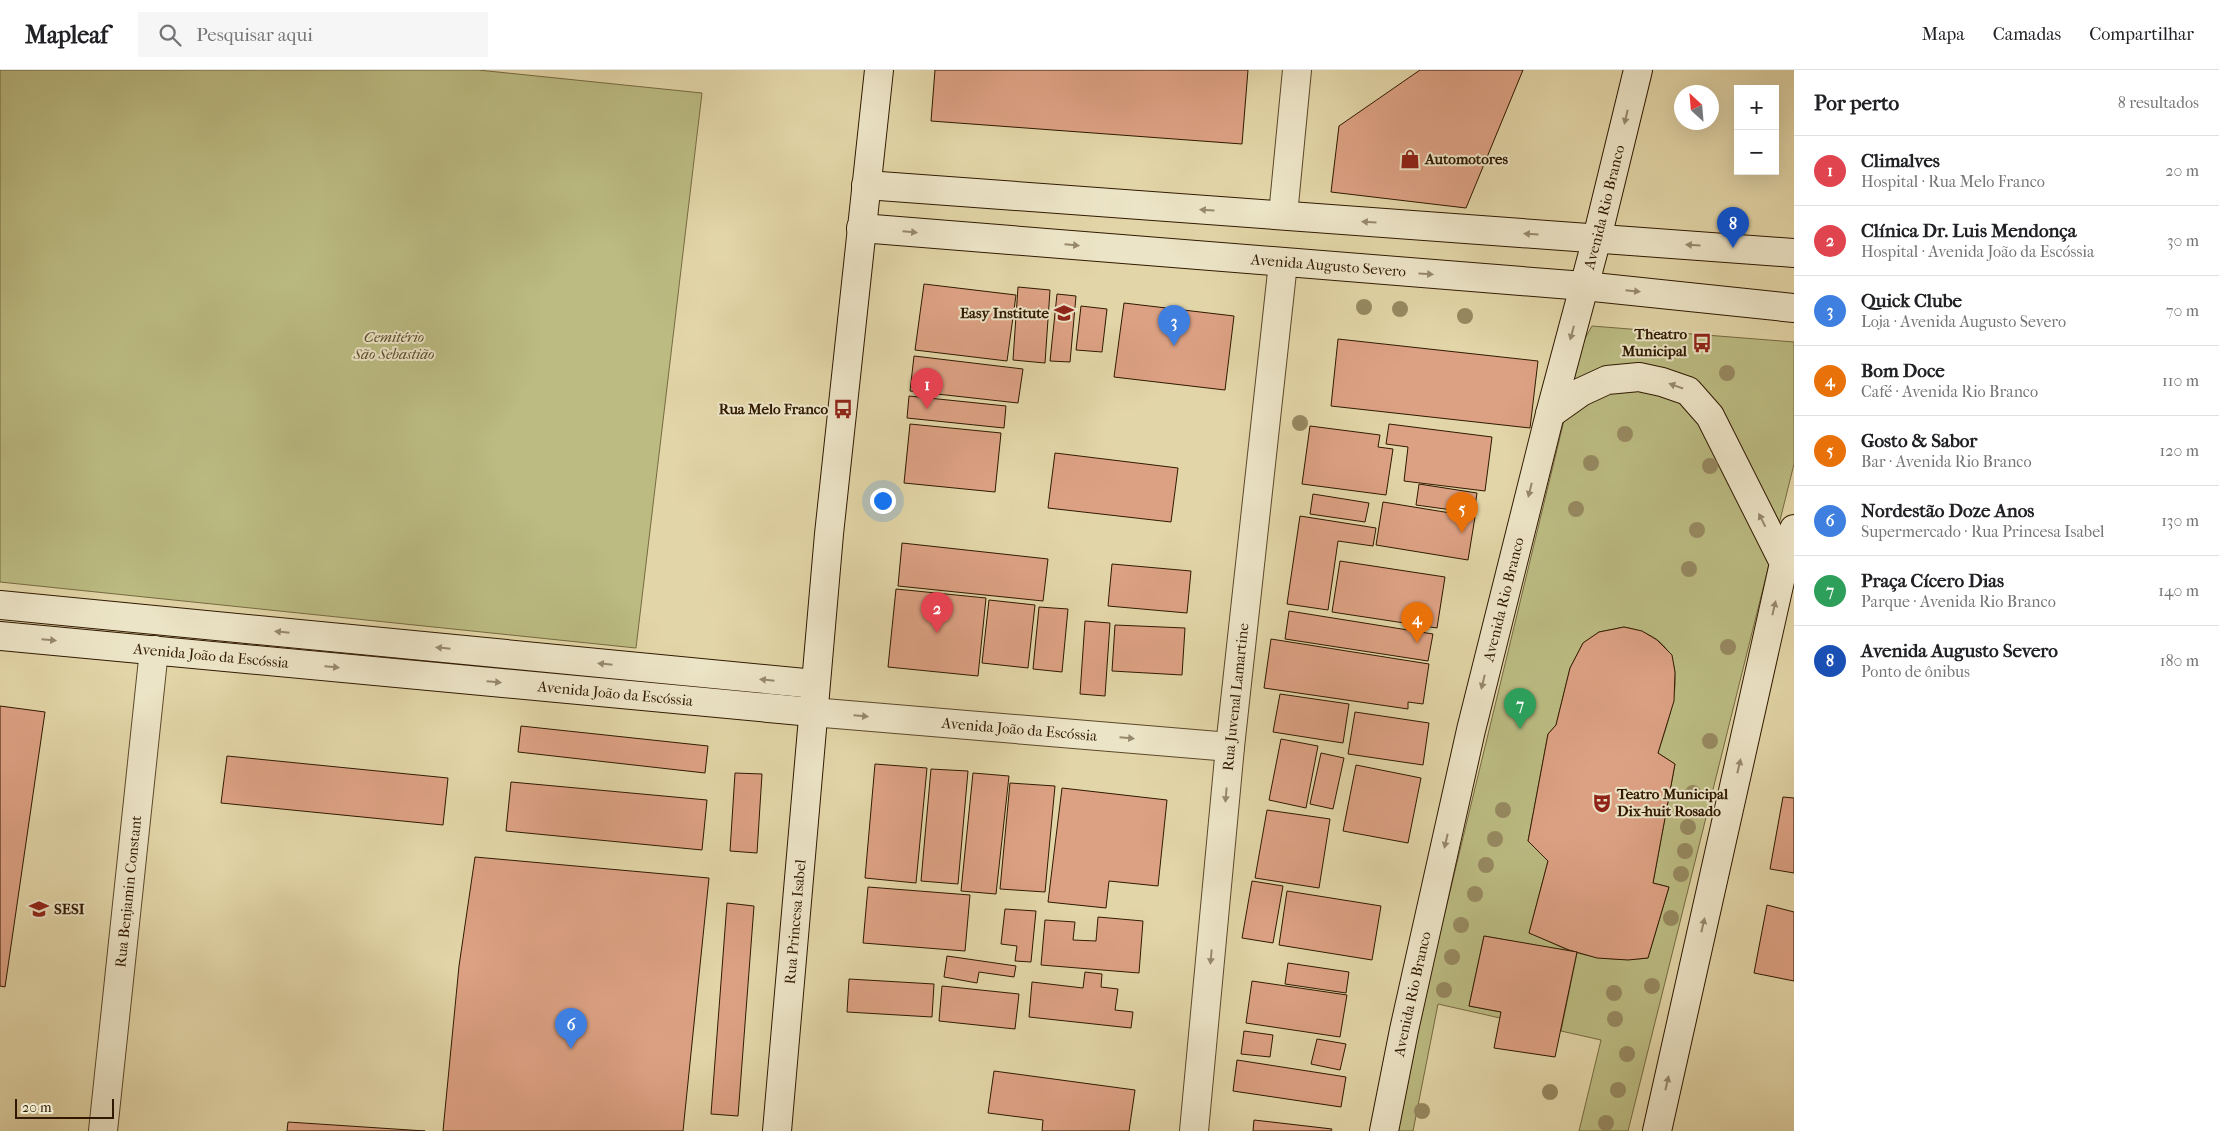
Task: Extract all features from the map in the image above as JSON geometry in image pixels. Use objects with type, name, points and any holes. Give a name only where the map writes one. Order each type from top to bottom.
[{"type":"main road","points":[[812,712],[829,534],[879,70]]},
{"type":"main road","points":[[1283,215],[1297,70]]},
{"type":"main road","name":"Avenida Rio Branco","points":[[1384,1131],[1404,1030],[1471,730],[1550,414],[1598,238],[1638,70]]},
{"type":"main road","points":[[866,185],[1794,253]]},
{"type":"main road","name":"Avenida Augusto Severo","points":[[862,228],[1584,286],[1794,308]]},
{"type":"main road","name":"Rua Juvenal Lamartine","points":[[1194,1131],[1230,747],[1284,263]]},
{"type":"main road","points":[[1550,414],[1581,392],[1607,380],[1639,377],[1688,390],[1710,416],[1789,564]]},
{"type":"main road","points":[[1656,1131],[1789,564],[1794,529]]},
{"type":"main road","name":"Avenida João da Escóssia","points":[[0,604],[815,684]]},
{"type":"main road","name":"Avenida João da Escóssia","points":[[0,636],[812,712],[1230,747]]},
{"type":"main road","name":"Rua Benjamin Constant","points":[[103,1131],[154,650]]},
{"type":"main road","name":"Rua Princesa Isabel","points":[[777,1131],[812,712]]},
{"type":"green space","name":"Cemitério São Sebastião","points":[[0,70],[478,70],[702,93],[636,648],[0,582]]},
{"type":"green space","points":[[1592,326],[1794,342],[1794,464],[1628,1131],[1579,1131],[1601,1040],[1561,1031],[1577,953],[1484,936],[1469,1006],[1501,1012],[1500,1018],[1438,1004],[1413,1131],[1392,1131],[1583,342]],"holes":[[[1624,627],[1648,634],[1663,645],[1672,659],[1675,676],[1670,714],[1658,753],[1675,764],[1653,883],[1669,887],[1648,958],[1617,959],[1597,957],[1568,950],[1529,933],[1548,861],[1528,841],[1548,734],[1556,725],[1570,668],[1583,643],[1599,632]]]},
{"type":"building","points":[[935,70],[1248,70],[1242,144],[931,121]]},
{"type":"building","name":"Automotores","points":[[1420,70],[1523,70],[1466,208],[1331,192],[1339,126]]},
{"type":"building","points":[[924,284],[1016,295],[1007,361],[915,350]]},
{"type":"building","points":[[1018,287],[1050,290],[1045,363],[1013,360]]},
{"type":"building","points":[[1057,294],[1076,296],[1070,362],[1050,361]]},
{"type":"building","points":[[1124,303],[1234,316],[1225,390],[1114,377]]},
{"type":"building","points":[[1081,306],[1107,309],[1102,352],[1076,350]]},
{"type":"building","points":[[1338,339],[1538,361],[1530,428],[1331,406]]},
{"type":"building","points":[[914,356],[1023,369],[1018,403],[910,391]]},
{"type":"building","points":[[909,396],[1006,406],[1004,428],[907,418]]},
{"type":"building","points":[[910,424],[1001,433],[995,492],[904,483]]},
{"type":"building","points":[[1389,424],[1492,437],[1485,491],[1404,481],[1408,447],[1386,444]]},
{"type":"building","points":[[1310,426],[1380,435],[1378,447],[1393,449],[1386,495],[1302,484]]},
{"type":"building","points":[[1055,453],[1178,468],[1171,522],[1048,508]]},
{"type":"building","points":[[1419,484],[1477,493],[1474,513],[1416,505]]},
{"type":"building","points":[[1313,494],[1369,503],[1365,522],[1310,514]]},
{"type":"building","points":[[1383,502],[1475,517],[1468,560],[1376,545]]},
{"type":"building","points":[[1300,516],[1376,528],[1373,546],[1338,541],[1328,610],[1287,604]]},
{"type":"building","points":[[902,543],[1048,559],[1043,601],[898,586]]},
{"type":"building","points":[[1340,561],[1445,577],[1437,628],[1332,612]]},
{"type":"building","points":[[1112,564],[1191,571],[1187,613],[1108,606]]},
{"type":"building","points":[[896,589],[986,598],[978,676],[888,667]]},
{"type":"building","points":[[989,600],[1035,605],[1028,668],[982,663]]},
{"type":"building","points":[[1039,607],[1068,609],[1062,672],[1033,669]]},
{"type":"building","points":[[1289,611],[1433,634],[1428,661],[1285,639]]},
{"type":"building","points":[[1085,621],[1110,623],[1105,696],[1080,694]]},
{"type":"building","points":[[1115,625],[1185,628],[1182,675],[1112,671]]},
{"type":"building","name":"Teatro Municipal Dix-huit Rosado","points":[[1624,627],[1642,631],[1657,640],[1672,655],[1675,672],[1674,701],[1658,753],[1675,764],[1653,883],[1669,887],[1648,958],[1628,960],[1597,958],[1569,950],[1529,933],[1548,861],[1528,841],[1548,734],[1556,725],[1570,668],[1583,643],[1599,632]]},
{"type":"building","points":[[1271,639],[1429,664],[1423,704],[1408,702],[1408,709],[1264,688]]},
{"type":"building","points":[[1280,694],[1349,704],[1343,743],[1273,732]]},
{"type":"building","points":[[0,706],[45,712],[5,987],[0,986]]},
{"type":"building","points":[[1355,712],[1429,723],[1423,765],[1348,754]]},
{"type":"building","points":[[521,726],[708,746],[705,773],[518,752]]},
{"type":"building","points":[[1281,739],[1318,746],[1306,808],[1269,800]]},
{"type":"building","points":[[1321,753],[1344,758],[1333,809],[1310,804]]},
{"type":"building","points":[[227,756],[448,778],[443,825],[221,803]]},
{"type":"building","points":[[875,764],[927,768],[916,883],[865,878]]},
{"type":"building","points":[[1356,765],[1421,778],[1408,843],[1343,831]]},
{"type":"building","points":[[931,769],[968,771],[958,884],[921,881]]},
{"type":"building","points":[[735,773],[762,774],[757,853],[730,851]]},
{"type":"building","points":[[973,773],[1009,776],[996,894],[961,891]]},
{"type":"building","points":[[511,782],[707,800],[702,850],[506,831]]},
{"type":"building","points":[[1010,783],[1055,786],[1045,892],[1000,889]]},
{"type":"building","points":[[1062,788],[1167,800],[1158,886],[1109,881],[1106,908],[1048,902]]},
{"type":"building","points":[[1783,797],[1794,798],[1794,873],[1770,869]]},
{"type":"building","points":[[1267,810],[1330,819],[1319,888],[1255,878]]},
{"type":"building","points":[[475,857],[709,878],[683,1131],[443,1131],[459,966]]},
{"type":"building","points":[[1252,881],[1283,886],[1273,943],[1242,938]]},
{"type":"building","points":[[868,887],[970,895],[965,951],[863,943]]},
{"type":"building","points":[[1287,891],[1381,906],[1372,960],[1279,945]]},
{"type":"building","points":[[727,903],[754,906],[738,1116],[711,1114]]},
{"type":"building","points":[[1767,905],[1794,912],[1794,981],[1754,973]]},
{"type":"building","points":[[1005,909],[1036,911],[1031,962],[1015,961],[1017,946],[1001,944]]},
{"type":"building","points":[[1098,917],[1143,921],[1139,973],[1041,965],[1045,920],[1075,922],[1073,940],[1096,941]]},
{"type":"building","points":[[1484,936],[1577,952],[1555,1057],[1494,1048],[1501,1012],[1469,1006]]},
{"type":"building","points":[[947,956],[1016,966],[1014,977],[979,972],[977,983],[944,977]]},
{"type":"building","points":[[1288,963],[1349,972],[1346,993],[1285,984]]},
{"type":"building","points":[[1085,972],[1102,974],[1101,987],[1118,989],[1115,1010],[1133,1012],[1131,1028],[1029,1017],[1032,982],[1083,988]]},
{"type":"building","points":[[849,979],[934,984],[932,1017],[847,1012]]},
{"type":"building","points":[[1252,981],[1347,995],[1340,1037],[1246,1023]]},
{"type":"building","points":[[942,986],[1019,994],[1015,1029],[939,1021]]},
{"type":"building","points":[[1244,1031],[1273,1035],[1270,1057],[1241,1054]]},
{"type":"building","points":[[1317,1039],[1346,1044],[1340,1070],[1311,1064]]},
{"type":"building","points":[[1237,1060],[1346,1077],[1341,1107],[1233,1091]]},
{"type":"building","points":[[994,1071],[1135,1090],[1129,1131],[1042,1131],[1043,1120],[988,1113]]},
{"type":"building","points":[[1254,1120],[1332,1129],[1331,1131],[1253,1131]]},
{"type":"building","points":[[288,1122],[425,1131],[287,1131]]},
{"type":"place","name":"Automotores","points":[[1410,159]]},
{"type":"place","name":"Avenida Augusto Severo","points":[[1733,248]]},
{"type":"place","name":"Easy Institute","points":[[1064,313]]},
{"type":"place","name":"Theatro Municipal","points":[[1702,343]]},
{"type":"place","name":"Quick Clube","points":[[1174,346]]},
{"type":"place","name":"Rua Melo Franco","points":[[843,409]]},
{"type":"place","name":"Climalves","points":[[927,409]]},
{"type":"place","name":"Gosto & Sabor","points":[[1462,533]]},
{"type":"place","name":"Clínica Dr. Luis Mendonça","points":[[937,633]]},
{"type":"place","name":"Bom Doce","points":[[1417,643]]},
{"type":"place","name":"Praça Cícero Dias","points":[[1520,729]]},
{"type":"place","name":"Teatro Municipal Dix-huit Rosado","points":[[1602,803]]},
{"type":"place","name":"SESI","points":[[39,909]]},
{"type":"place","name":"Nordestão Doze Anos","points":[[571,1049]]}]
